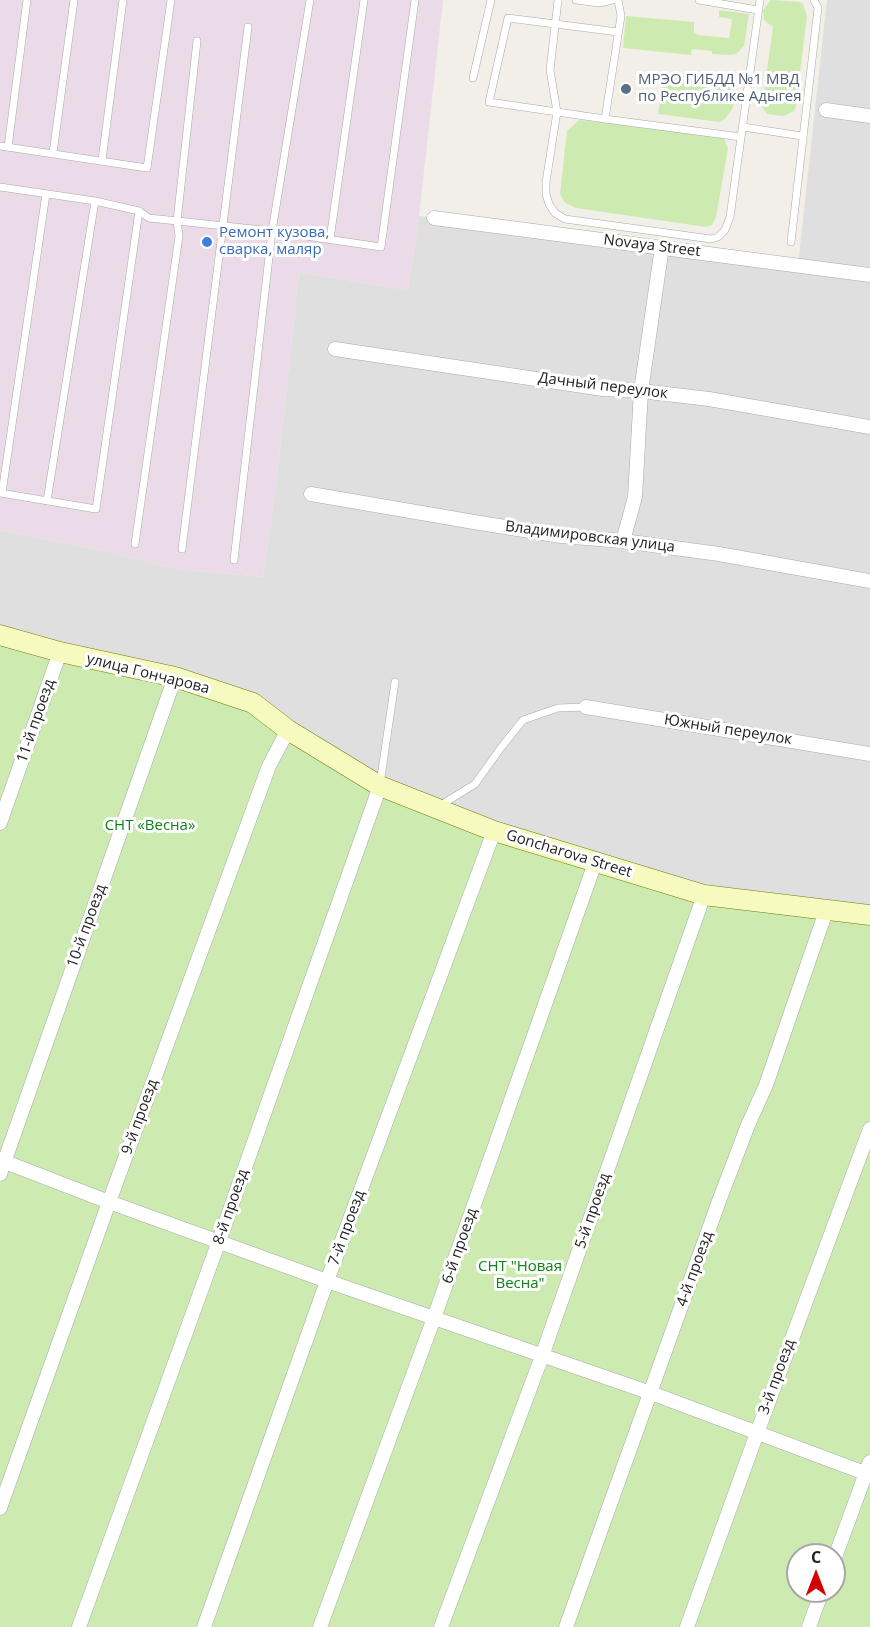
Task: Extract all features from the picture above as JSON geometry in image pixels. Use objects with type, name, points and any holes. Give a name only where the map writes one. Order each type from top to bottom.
[{"type":"street","points":[[826,110],[870,116]]},
{"type":"street","name":"Novaya Street","points":[[435,218],[870,274]]},
{"type":"street","points":[[623,541],[635,497],[641,391],[662,247]]},
{"type":"street","name":"Дачный переулок","points":[[335,349],[603,389],[708,399],[870,427]]},
{"type":"street","name":"Владимировская улица","points":[[311,494],[561,536],[623,541],[778,563],[870,581]]},
{"type":"street","name":"улица Гончарова","points":[[0,635],[60,652],[175,677],[253,703],[288,730]]},
{"type":"street","name":"11-й проезд","points":[[0,823],[60,652]]},
{"type":"street","name":"10-й проезд","points":[[1,1165],[175,677]]},
{"type":"street","name":"Южный переулок","points":[[586,707],[870,754]]},
{"type":"street","name":"Goncharova Street","points":[[288,730],[380,786],[494,831],[704,895],[870,915]]},
{"type":"street","name":"9-й проезд","points":[[0,1508],[109,1202],[269,766],[288,730]]},
{"type":"street","name":"8-й проезд","points":[[79,1627],[380,786]]},
{"type":"street","name":"7-й проезд","points":[[204,1627],[327,1281],[494,831]]},
{"type":"street","name":"6-й проезд","points":[[320,1627],[434,1318],[595,862]]},
{"type":"street","name":"5-й проезд","points":[[441,1627],[542,1356],[704,895]]},
{"type":"street","name":"4-й проезд","points":[[566,1627],[719,1201],[766,1085],[826,911]]},
{"type":"street","name":"3-й проезд","points":[[687,1627],[870,1129]]},
{"type":"street","points":[[1,1165],[651,1393],[757,1433],[869,1470],[841,1543]]},
{"type":"street","points":[[809,1627],[818,1603]]},
{"type":"lane","points":[[8,147],[27,0]]},
{"type":"lane","points":[[53,153],[74,0]]},
{"type":"lane","points":[[102,160],[123,0]]},
{"type":"lane","points":[[0,146],[147,168],[171,0]]},
{"type":"lane","points":[[234,560],[272,231],[310,0]]},
{"type":"lane","points":[[330,239],[364,0]]},
{"type":"lane","points":[[0,187],[95,201],[139,211],[149,218],[272,231],[381,247],[415,0]]},
{"type":"lane","points":[[473,78],[491,0]]},
{"type":"lane","points":[[558,0],[550,70],[557,112],[546,194],[549,204],[555,213],[565,219],[699,239],[718,237],[725,230],[730,217],[760,0]]},
{"type":"lane","points":[[576,0],[599,3],[614,0]]},
{"type":"lane","points":[[605,119],[621,16],[618,0]]},
{"type":"lane","points":[[699,0],[758,10]]},
{"type":"lane","points":[[791,242],[818,8],[814,0]]},
{"type":"lane","points":[[618,32],[508,18],[489,102],[741,137]]},
{"type":"lane","points":[[182,549],[221,226],[248,27]]},
{"type":"lane","points":[[135,544],[179,236],[177,221],[197,41]]},
{"type":"lane","points":[[742,127],[802,136]]},
{"type":"lane","points":[[46,194],[1,493],[96,509],[139,211]]},
{"type":"lane","points":[[47,501],[95,201]]},
{"type":"lane","points":[[380,786],[395,682]]},
{"type":"lane","points":[[436,808],[475,784],[524,720],[558,708],[586,707]]},
{"type":"shaded area","points":[[0,0],[443,0],[419,216],[408,290],[299,272],[277,475],[263,577],[177,569],[105,551],[0,530]]},
{"type":"shaded area","points":[[827,0],[870,0],[870,915],[826,911],[595,863],[0,635],[0,530],[105,551],[177,569],[263,577],[277,475],[299,272],[408,290],[419,216],[798,265]]},
{"type":"green space","points":[[771,0],[800,2],[807,16],[796,106],[794,111],[784,116],[767,114],[762,107],[773,27],[764,20],[763,10]]},
{"type":"green space","points":[[719,10],[749,14],[744,46],[736,54],[712,54],[712,51],[692,49],[691,55],[623,48],[626,16],[694,22],[694,32],[698,35],[729,38],[732,19],[719,17]]},
{"type":"green space","points":[[664,73],[738,81],[733,108],[720,122],[658,114]]},
{"type":"green space","points":[[579,120],[722,134],[728,148],[716,217],[712,225],[706,227],[576,208],[564,202],[560,194],[567,131]]},
{"type":"green space","name":"СНТ \"Новая Весна\"","points":[[0,635],[253,703],[380,786],[704,895],[870,915],[870,1627],[0,1627]]},
{"type":"place","name":"МРЭО ГИБДД №1 МВД по Республике Адыгея","points":[[626,89]]},
{"type":"place","name":"Ремонт кузова, сварка, маляр","points":[[207,242]]},
{"type":"park label","name":"СНТ «Весна»","points":[[150,826]]}]
